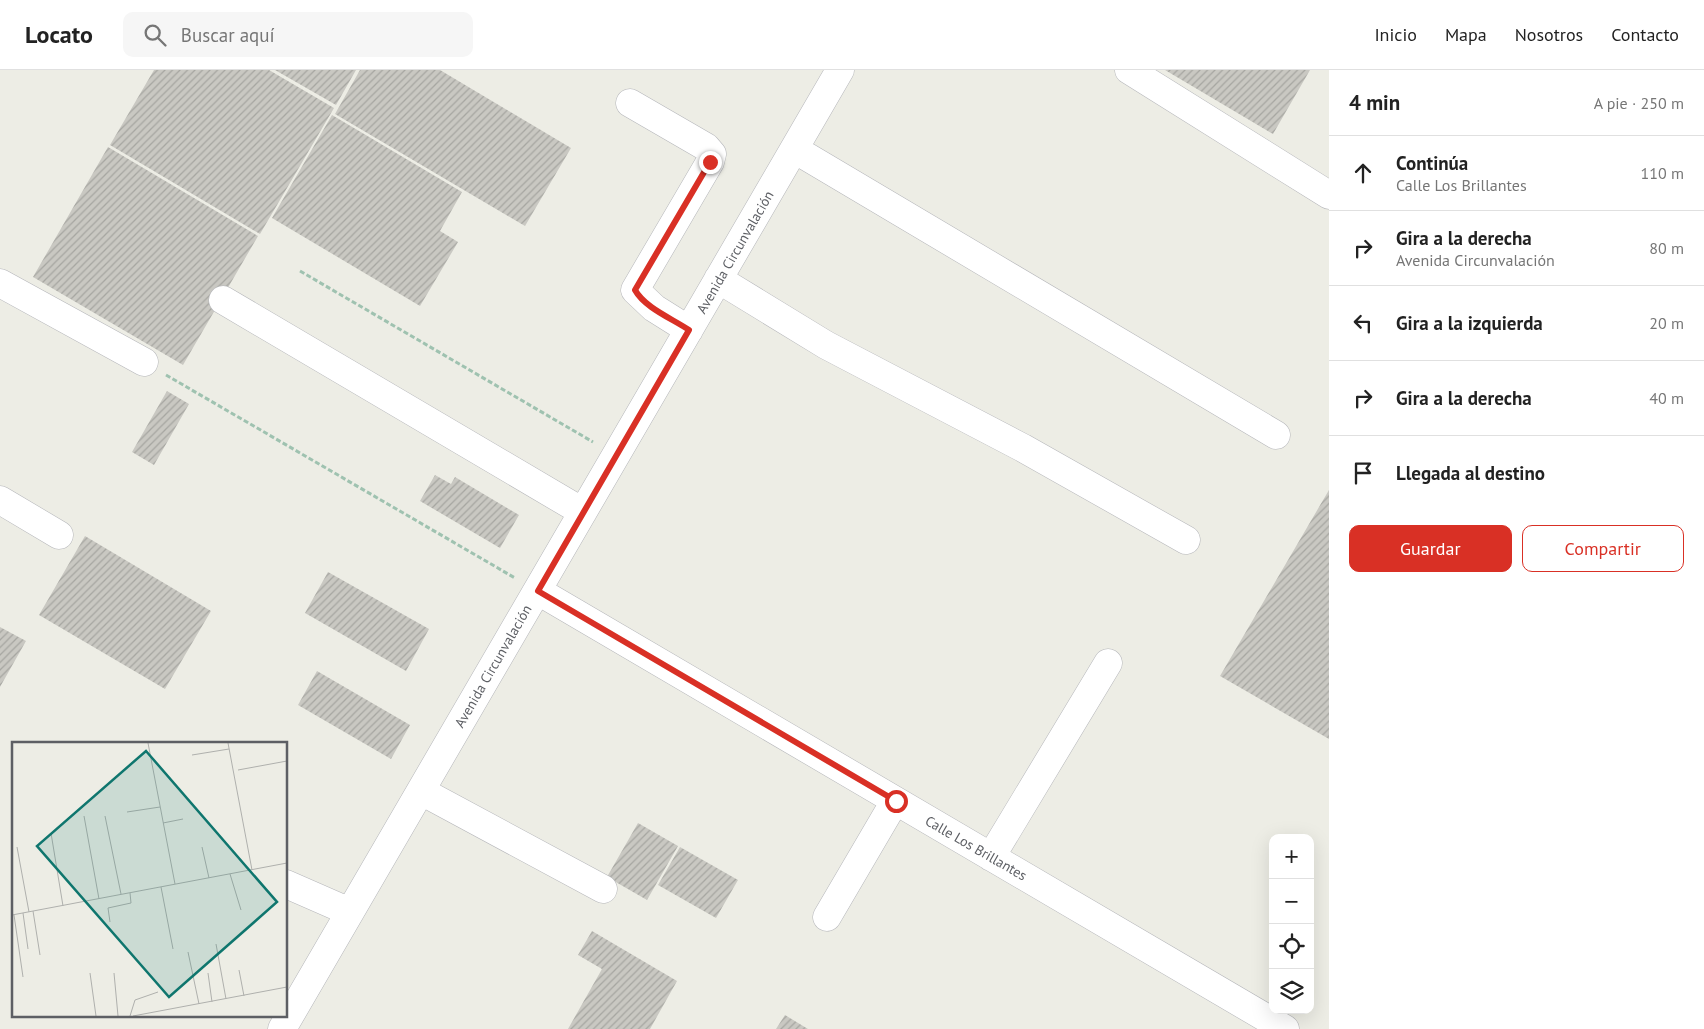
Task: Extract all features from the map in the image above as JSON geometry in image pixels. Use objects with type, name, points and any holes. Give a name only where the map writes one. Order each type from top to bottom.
[{"type":"street","name":"Avenida Circunvalación","points":[[282,1029],[840,70]]},
{"type":"street","points":[[1129,70],[1329,195]]},
{"type":"street","points":[[630,103],[706,147],[712,154],[710,162],[635,290],[638,295],[654,308],[689,330]]},
{"type":"street","points":[[794,149],[1276,435]]},
{"type":"street","points":[[718,279],[826,345],[1022,448],[1186,540]]},
{"type":"street","points":[[0,283],[144,362]]},
{"type":"street","points":[[223,300],[584,512]]},
{"type":"street","points":[[0,500],[59,535]]},
{"type":"street","name":"Calle Los Brillantes","points":[[538,591],[1286,1029]]},
{"type":"street","points":[[991,856],[1108,663]]},
{"type":"street","points":[[421,791],[603,889]]},
{"type":"street","points":[[827,917],[896,801]]},
{"type":"street","points":[[288,885],[350,912]]},
{"type":"path","points":[[300,271],[616,456]]},
{"type":"path","points":[[144,362],[538,591]]},
{"type":"building","points":[[154,70],[269,70],[334,108],[260,234],[110,145]]},
{"type":"building","points":[[275,70],[356,70],[336,105]]},
{"type":"building","points":[[360,70],[440,70],[571,148],[525,226],[335,114]]},
{"type":"building","points":[[1165,70],[1310,70],[1273,134]]},
{"type":"building","points":[[332,115],[462,192],[440,231],[458,242],[420,306],[272,218]]},
{"type":"building","points":[[108,147],[258,236],[183,365],[33,277]]},
{"type":"building","points":[[167,391],[189,404],[154,465],[132,452]]},
{"type":"building","points":[[435,475],[451,484],[455,477],[519,515],[500,548],[420,501]]},
{"type":"building","points":[[1329,490],[1329,739],[1220,676]]},
{"type":"building","points":[[85,536],[211,611],[165,689],[39,615]]},
{"type":"building","points":[[328,572],[429,629],[406,671],[305,613]]},
{"type":"building","points":[[0,627],[26,641],[0,687]]},
{"type":"building","points":[[317,671],[410,725],[391,759],[298,705]]},
{"type":"building","points":[[638,823],[678,846],[647,900],[607,877]]},
{"type":"building","points":[[680,847],[738,880],[716,918],[658,885]]},
{"type":"building","points":[[592,931],[677,981],[650,1029],[568,1029],[602,969],[578,955]]},
{"type":"building","points":[[785,1015],[808,1029],[776,1029]]},
{"type":"route","points":[[710,162],[635,290],[638,295],[654,308],[689,330],[538,591],[896,801]]}]
